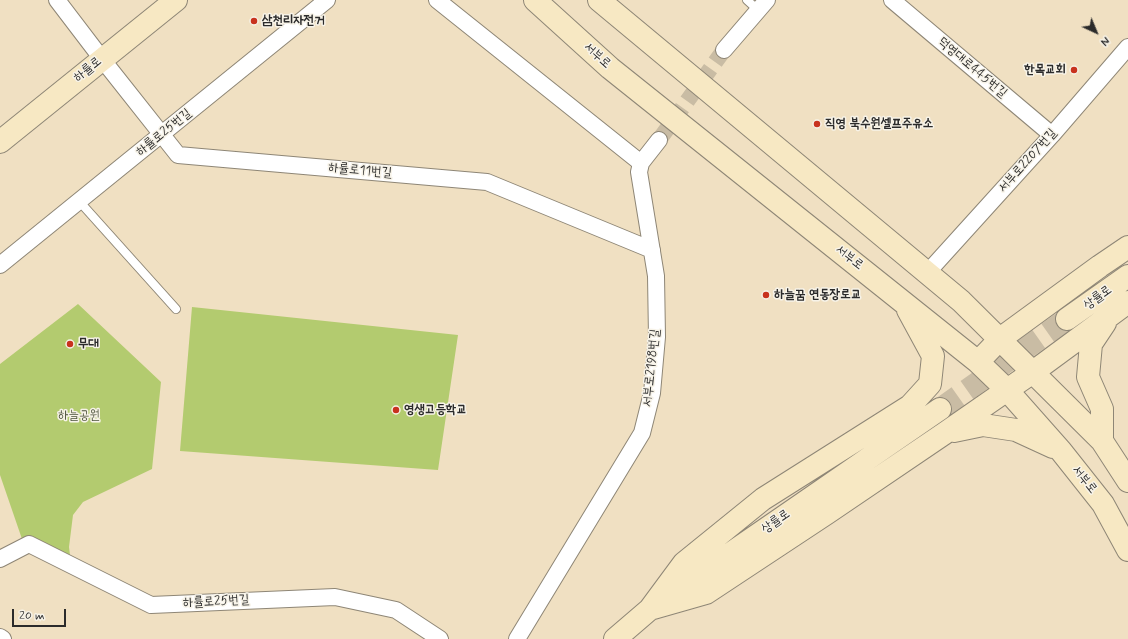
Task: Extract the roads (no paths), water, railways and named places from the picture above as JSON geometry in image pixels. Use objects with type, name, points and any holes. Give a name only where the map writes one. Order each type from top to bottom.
[{"type":"main road","name":"하률로","points":[[0,142],[176,0]]},
{"type":"main road","name":"서부로","points":[[535,0],[610,68],[978,362],[1007,390],[1061,451],[1104,504],[1128,550]]},
{"type":"main road","points":[[599,0],[961,301],[1102,441],[1128,481]]},
{"type":"main road","points":[[978,362],[1000,339],[1128,247]]},
{"type":"main road","name":"상률로","points":[[1067,320],[1128,276]]},
{"type":"main road","points":[[650,609],[684,563],[763,498],[910,406],[930,384],[933,356],[904,302]]},
{"type":"main road","points":[[650,609],[706,593],[945,433],[1033,372],[1119,309]]},
{"type":"main road","points":[[1102,441],[1102,409],[1088,377],[1091,344],[1119,309]]},
{"type":"main road","name":"상률로","points":[[615,639],[650,609],[940,409]]},
{"type":"main road","points":[[945,433],[983,425],[1016,430],[1061,451]]},
{"type":"street","name":"하률로11번길","points":[[57,0],[178,155],[487,182],[652,250]]},
{"type":"street","name":"하률로25번길","points":[[0,265],[327,0]]},
{"type":"street","points":[[437,0],[641,163],[658,140]]},
{"type":"street","name":"덕영대로445번길","points":[[892,0],[1052,135]]},
{"type":"street","points":[[724,50],[757,3]]},
{"type":"street","name":"서부로2207번길","points":[[927,273],[1052,135],[1128,47]]},
{"type":"street","name":"서부로2198번길","points":[[517,639],[642,433],[652,393],[657,337],[656,276],[639,172],[641,163]]},
{"type":"street","name":"하률로25번길","points":[[0,559],[29,544],[151,605],[335,597],[396,610],[440,639]]},
{"type":"lane","points":[[79,201],[176,308]]},
{"type":"tunnel","points":[[659,140],[724,50]]},
{"type":"tunnel","points":[[940,409],[1067,319]]},
{"type":"place","name":"삼천리자전거","points":[[254,21]]},
{"type":"place","name":"한목교회","points":[[1074,70]]},
{"type":"place","name":"직영 북수원셀프주유소","points":[[817,124]]},
{"type":"place","name":"하늘꿈 연동장로교","points":[[766,295]]},
{"type":"place","name":"무대","points":[[70,344]]},
{"type":"place","name":"영생고등학교","points":[[396,410]]},
{"type":"park label","name":"하늘공원","points":[[79,416]]}]
